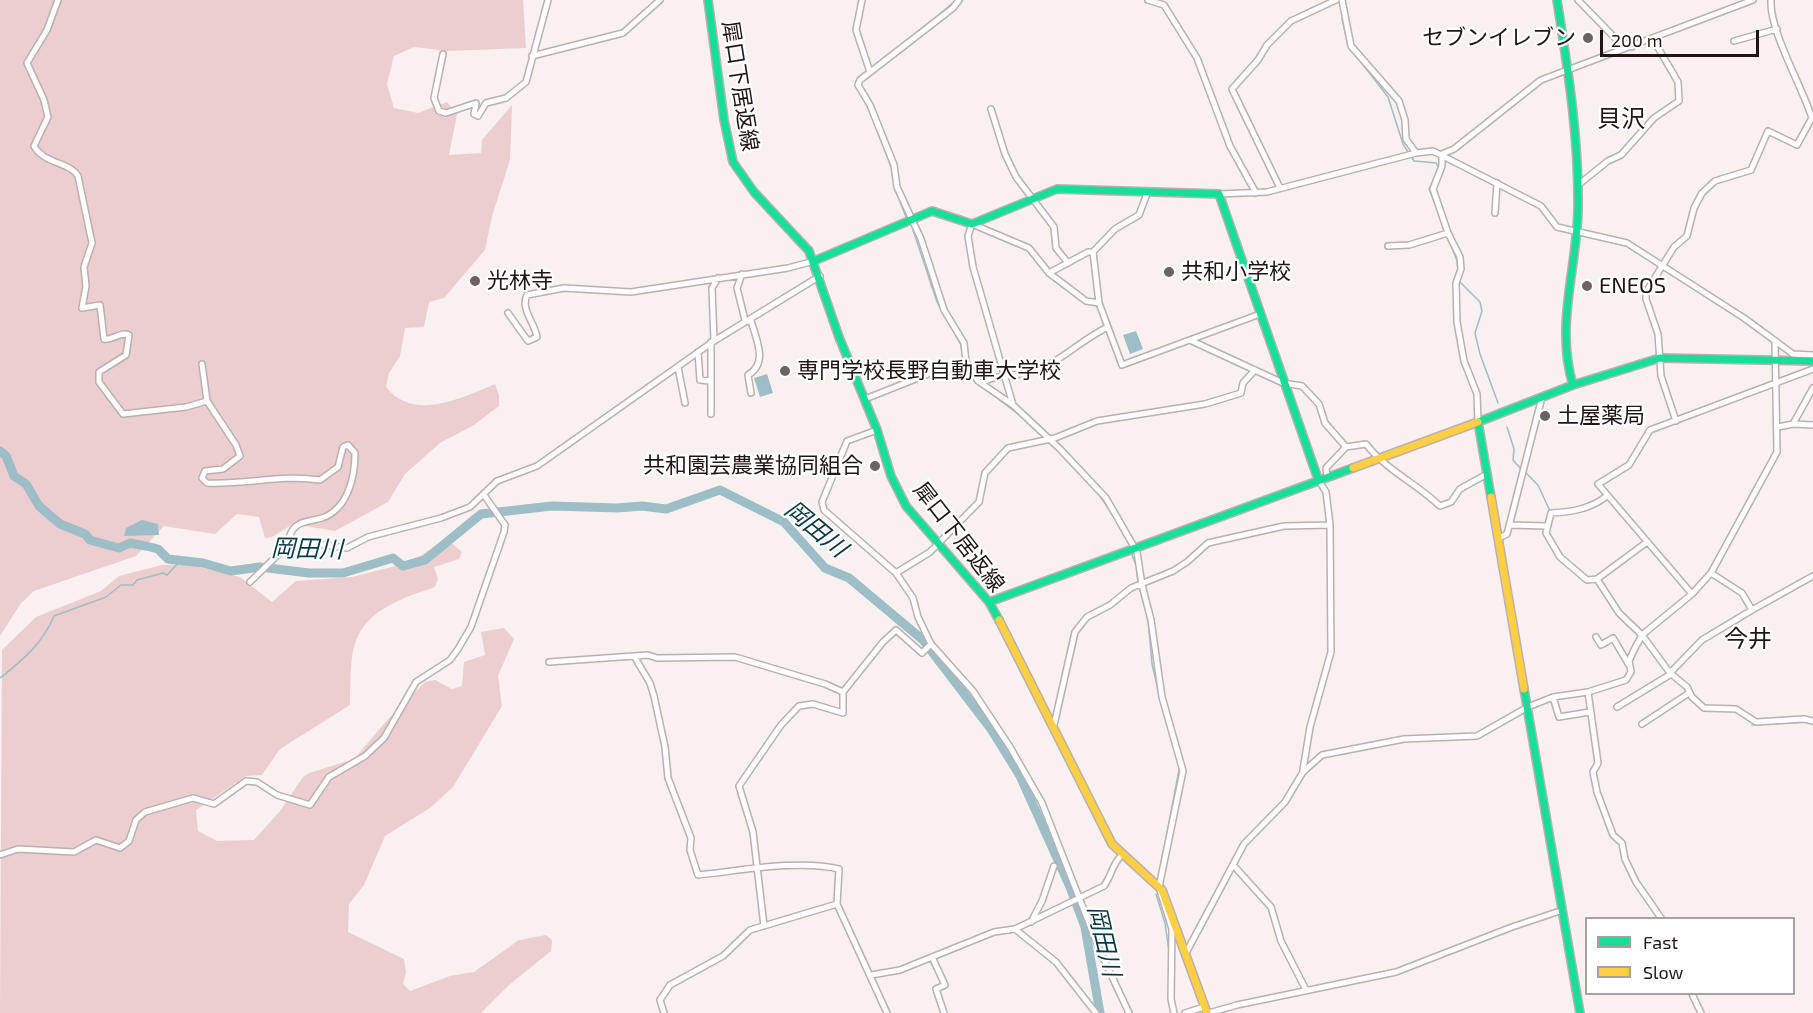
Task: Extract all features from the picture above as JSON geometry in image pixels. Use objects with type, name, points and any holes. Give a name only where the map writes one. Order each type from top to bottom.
[{"type":"street","points":[[58,0],[47,30],[27,63],[44,100],[48,117],[34,146],[46,159],[72,170],[78,176],[92,243],[84,267],[86,286],[82,308],[100,305],[104,339],[129,335],[126,355],[99,372],[99,382],[123,414],[186,407],[207,401]]},
{"type":"street","points":[[443,54],[434,98],[435,105],[439,111],[446,113],[476,103],[474,114],[478,116],[486,103],[506,98],[526,82],[548,0]]},
{"type":"street","points":[[532,56],[623,33],[660,0]]},
{"type":"street","name":"犀口下居返線","points":[[708,0],[724,120],[733,162],[754,192],[809,251],[839,337],[877,430],[891,476],[906,506],[989,602],[1054,725],[1112,844],[1160,887],[1207,1011]]},
{"type":"street","points":[[862,0],[856,30],[869,70]]},
{"type":"street","points":[[959,0],[953,8],[869,70],[858,85],[870,105],[894,165],[897,187],[921,239],[944,310],[964,344],[966,362],[982,383],[1013,405],[1049,437],[1106,498],[1135,548],[1139,586],[1151,620],[1162,697],[1183,771],[1160,887],[1172,929],[1171,999],[1173,1013]]},
{"type":"street","points":[[1148,0],[1164,5],[1197,58],[1230,146],[1256,193]]},
{"type":"street","points":[[1280,188],[1232,89],[1258,60],[1267,45],[1291,21],[1336,0]]},
{"type":"street","points":[[1342,0],[1351,46],[1399,101],[1405,120],[1406,139],[1416,153]]},
{"type":"street","points":[[1557,0],[1568,69],[1578,185],[1576,233],[1563,334],[1566,367],[1573,385]]},
{"type":"street","points":[[1578,0],[1615,38],[1632,47]]},
{"type":"street","points":[[1676,421],[1661,376],[1658,334],[1645,295],[1674,247],[1687,236],[1696,202],[1707,187],[1725,177],[1751,170],[1768,131],[1797,145],[1812,118],[1777,29],[1771,0]]},
{"type":"street","points":[[1442,154],[1454,149],[1541,80],[1749,1]]},
{"type":"street","points":[[1734,41],[1777,29]]},
{"type":"street","points":[[1578,185],[1608,161],[1621,155],[1654,118],[1679,101],[1678,82],[1653,39]]},
{"type":"street","points":[[991,109],[1009,162],[1032,199],[1054,227],[1056,248],[1068,263]]},
{"type":"street","points":[[1013,405],[973,267],[968,236],[972,224],[1057,189],[1256,193],[1416,153],[1433,151],[1541,206],[1557,227],[1627,243],[1664,265],[1793,354],[1813,355]]},
{"type":"street","points":[[1442,154],[1443,166],[1433,189],[1448,233],[1460,257],[1461,269],[1456,283],[1457,322],[1464,362],[1477,394],[1478,422],[1580,1013]]},
{"type":"street","points":[[1495,213],[1497,183]]},
{"type":"street","points":[[1049,273],[1093,252],[1115,230],[1139,215],[1148,191]]},
{"type":"street","points":[[1219,194],[1283,383],[1318,480],[1326,492],[1330,525],[1331,652],[1310,727],[1303,772]]},
{"type":"street","points":[[508,313],[528,341],[537,337],[524,301],[527,295],[564,288],[631,292],[814,261],[932,211],[972,224],[1029,248],[1049,273],[1086,301],[1099,303]]},
{"type":"street","points":[[1388,246],[1409,245],[1448,233]]},
{"type":"street","points":[[1093,252],[1099,303],[1122,365],[1260,314]]},
{"type":"street","points":[[742,274],[737,288],[745,320]]},
{"type":"street","points":[[292,541],[347,548],[368,537],[441,518],[470,507],[497,481],[537,466],[593,424],[712,342],[819,276]]},
{"type":"street","points":[[711,414],[712,288],[718,278]]},
{"type":"street","points":[[745,320],[752,321],[761,362],[757,369],[747,375],[751,393]]},
{"type":"street","points":[[982,383],[989,378],[1026,375],[1050,365],[1108,327]]},
{"type":"street","points":[[1192,341],[1283,383],[1302,386],[1312,394],[1319,404],[1325,423],[1346,447]]},
{"type":"street","points":[[1629,665],[1642,635],[1692,594],[1711,573],[1777,452],[1775,341]]},
{"type":"street","points":[[698,352],[700,380],[710,381]]},
{"type":"street","points":[[989,602],[1573,385],[1660,358],[1713,357],[1813,362]]},
{"type":"street","points":[[865,399],[951,365],[966,362]]},
{"type":"street","points":[[202,364],[207,401],[215,416],[228,430],[240,456],[223,469],[206,471],[202,478],[207,483],[237,481],[252,483],[299,477],[320,480],[338,467],[343,447],[348,445],[353,448],[355,458],[352,483],[342,502],[323,518],[302,522],[295,526],[290,535],[292,541]]},
{"type":"street","points":[[678,367],[685,403]]},
{"type":"street","points":[[1692,594],[1598,484],[1629,465],[1650,430],[1813,369]]},
{"type":"street","points":[[896,573],[939,544],[980,501],[985,473],[1008,448],[1049,437],[1055,438],[1097,421],[1204,404],[1241,393],[1243,384],[1256,370]]},
{"type":"street","points":[[1793,424],[1813,388]]},
{"type":"street","points":[[1499,537],[1507,534],[1510,525],[1522,469],[1542,397]]},
{"type":"street","points":[[1778,427],[1793,424],[1813,425]]},
{"type":"street","points":[[877,430],[848,441],[822,502],[824,510],[896,573],[913,598],[918,617],[931,644],[973,691],[1010,747],[1042,803],[1079,898],[1129,1013]]},
{"type":"street","points":[[1327,476],[1326,468],[1346,447],[1366,444],[1376,458],[1423,490],[1440,506],[1450,502],[1460,489],[1487,474]]},
{"type":"street","points":[[0,855],[18,849],[74,852],[96,840],[120,848],[129,841],[136,820],[144,812],[193,798],[214,804],[246,781],[256,782],[277,795],[310,805],[329,777],[365,756],[384,738],[416,682],[450,660],[471,627],[505,525],[484,495]]},
{"type":"street","points":[[1607,496],[1597,503],[1572,512],[1551,513],[1546,532],[1553,548],[1567,565],[1587,580],[1598,579],[1647,542]]},
{"type":"street","points":[[1054,725],[1073,642],[1080,623],[1139,586],[1187,562],[1208,543],[1284,526],[1330,525]]},
{"type":"street","points":[[1510,525],[1547,526]]},
{"type":"street","points":[[250,582],[292,541]]},
{"type":"street","points":[[1711,573],[1742,593],[1752,610]]},
{"type":"street","points":[[1617,707],[1671,674],[1702,640],[1813,576]]},
{"type":"street","points":[[1598,579],[1618,613],[1642,635],[1671,674],[1687,687],[1689,693],[1704,708],[1736,709],[1756,722],[1804,718],[1813,721]]},
{"type":"street","points":[[764,926],[753,832],[739,786],[782,725],[799,706],[813,704],[843,713],[843,692],[883,642],[896,630],[922,653],[931,644]]},
{"type":"street","points":[[1186,953],[1244,844],[1285,802],[1303,772],[1322,755],[1404,739],[1477,736],[1528,707],[1553,697],[1588,692],[1626,680],[1631,672],[1629,665],[1613,638],[1601,645],[1596,637]]},
{"type":"street","points":[[549,662],[634,657],[735,657],[825,684],[843,692]]},
{"type":"street","points":[[634,657],[650,683],[654,696],[668,778],[691,837],[690,850],[698,875],[757,869],[827,866],[839,869],[837,904],[887,1013]]},
{"type":"street","points":[[1588,692],[1598,763],[1593,772],[1597,792],[1613,835],[1622,843],[1625,859],[1636,882],[1660,917]]},
{"type":"street","points":[[1642,724],[1689,693]]},
{"type":"street","points":[[1553,697],[1559,717],[1590,712]]},
{"type":"street","points":[[871,975],[900,970],[994,933],[1030,922],[1104,886],[1111,876],[1113,863],[1122,855]]},
{"type":"street","points":[[1030,922],[1042,901],[1054,866]]},
{"type":"street","points":[[1233,866],[1271,907],[1281,940],[1305,990]]},
{"type":"street","points":[[664,1013],[660,999],[670,985],[723,956],[750,930],[837,904]]},
{"type":"street","points":[[1185,1013],[1207,1011],[1396,972],[1563,910]]},
{"type":"street","points":[[1015,928],[1056,962],[1095,1012]]},
{"type":"street","points":[[932,957],[945,985],[936,989],[944,1013]]},
{"type":"street","points":[[1693,995],[1701,1013]]},
{"type":"shaded area","points":[[0,0],[523,0],[526,48],[447,51],[414,47],[394,56],[387,84],[394,108],[418,113],[447,102],[457,114],[449,155],[481,153],[482,140],[512,105],[510,160],[492,216],[485,250],[444,298],[429,302],[424,327],[405,328],[400,356],[389,373],[386,387],[397,397],[410,403],[424,405],[453,400],[495,384],[499,395],[499,406],[474,425],[440,443],[405,474],[388,502],[335,531],[293,524],[272,537],[265,538],[259,517],[237,514],[215,534],[164,526],[136,556],[34,591],[21,603],[0,636]]},
{"type":"shaded area","points":[[446,538],[462,552],[459,559],[434,567],[438,579],[435,587],[404,598],[382,610],[361,630],[352,656],[350,705],[280,749],[262,775],[246,776],[196,810],[198,831],[217,841],[254,840],[280,811],[303,777],[354,759],[389,718],[425,682],[435,680],[452,689],[462,686],[464,662],[485,655],[481,632],[504,628],[514,639],[498,676],[502,706],[453,787],[430,808],[385,836],[364,885],[349,904],[348,932],[404,959],[406,972],[403,984],[410,991],[450,976],[474,972],[519,940],[546,935],[552,940],[551,951],[509,985],[481,1013],[0,1013],[2,650],[36,617],[101,591],[119,576],[162,565],[187,564],[240,577],[272,602],[296,581],[352,577],[392,567],[422,555]]},
{"type":"water","points":[[1136,331],[1143,349],[1130,354],[1123,335]]},
{"type":"water","points":[[767,374],[773,393],[760,397],[754,378]]},
{"type":"water","points":[[142,520],[158,524],[159,535],[124,536],[126,528]]},
{"type":"waterway","points":[[922,29],[955,1]]},
{"type":"waterway","points":[[1342,18],[1347,41]]},
{"type":"waterway","points":[[863,74],[907,41]]},
{"type":"waterway","points":[[1350,48],[1388,97],[1403,144],[1408,152]]},
{"type":"waterway","points":[[877,129],[891,167]]},
{"type":"waterway","points":[[1411,156],[1414,161],[1436,163],[1439,168]]},
{"type":"waterway","points":[[1435,204],[1429,189],[1437,172]]},
{"type":"waterway","points":[[895,189],[906,217]]},
{"type":"waterway","points":[[913,230],[937,302],[961,345],[963,360]]},
{"type":"waterway","points":[[1451,245],[1458,272]]},
{"type":"waterway","points":[[1458,280],[1480,302],[1482,311],[1475,333],[1480,354],[1498,403]]},
{"type":"waterway","points":[[965,367],[975,380]]},
{"type":"waterway","points":[[981,386],[1022,417]]},
{"type":"waterway","points":[[1507,427],[1514,449],[1513,460],[1521,469]]},
{"type":"waterway","name":"岡田川","points":[[0,451],[6,456],[14,476],[26,484],[39,506],[60,524],[85,534],[90,540],[119,548],[130,543],[146,546],[158,549],[168,559],[203,563],[231,571],[260,567],[309,573],[343,573],[393,558],[403,566],[425,560],[481,514],[552,506],[617,508],[642,506],[666,509],[720,490],[784,522],[825,568],[849,578],[923,640],[991,729],[1020,776],[1070,887],[1085,927],[1100,1013]]},
{"type":"waterway","points":[[1525,472],[1538,485],[1550,511]]},
{"type":"waterway","points":[[1097,492],[1115,518]]},
{"type":"waterway","points":[[1132,555],[1137,568]]},
{"type":"waterway","points":[[0,678],[32,650],[44,635],[54,616],[106,597],[121,585],[133,585],[137,580],[163,573],[167,575],[180,561]]},
{"type":"waterway","points":[[1137,573],[1138,583]]},
{"type":"waterway","points":[[1139,587],[1147,614]]},
{"type":"waterway","points":[[1148,619],[1152,664],[1159,694]]},
{"type":"waterway","points":[[1752,725],[1807,722]]},
{"type":"waterway","points":[[1159,875],[1179,770],[1178,762]]},
{"type":"waterway","points":[[1156,894],[1165,923],[1169,951]]},
{"type":"waterway","points":[[1169,1001],[1171,1013]]},
{"type":"traffic: fast","points":[[708,0],[724,120],[733,162],[754,192],[809,251],[839,337],[877,430],[891,476],[906,506],[989,602],[999,620]]},
{"type":"traffic: fast","points":[[1491,497],[1478,422],[1573,385],[1568,363],[1566,319],[1577,231],[1577,156],[1557,0]]},
{"type":"traffic: fast","points":[[814,261],[932,211],[972,224],[1057,189],[1219,194],[1318,479]]},
{"type":"traffic: fast","points":[[1573,385],[1660,358],[1813,361]]},
{"type":"traffic: fast","points":[[989,602],[1353,468]]},
{"type":"traffic: fast","points":[[1524,689],[1580,1013]]},
{"type":"traffic: slow","points":[[1353,468],[1478,422]]},
{"type":"traffic: slow","points":[[1491,497],[1524,689]]},
{"type":"traffic: slow","points":[[999,620],[1112,844],[1162,890],[1207,1013]]},
{"type":"place","name":"セブンイレブン","points":[[1588,38]]},
{"type":"place","name":"共和小学校","points":[[1169,272]]},
{"type":"place","name":"光林寺","points":[[475,281]]},
{"type":"place","name":"ENEOS","points":[[1587,286]]},
{"type":"place","name":"専門学校長野自動車大学校","points":[[785,371]]},
{"type":"place","name":"土屋薬局","points":[[1545,416]]},
{"type":"place","name":"共和園芸農業協同組合","points":[[875,466]]},
{"type":"district","name":"貝沢","points":[[1621,119]]},
{"type":"district","name":"今井","points":[[1748,639]]}]
